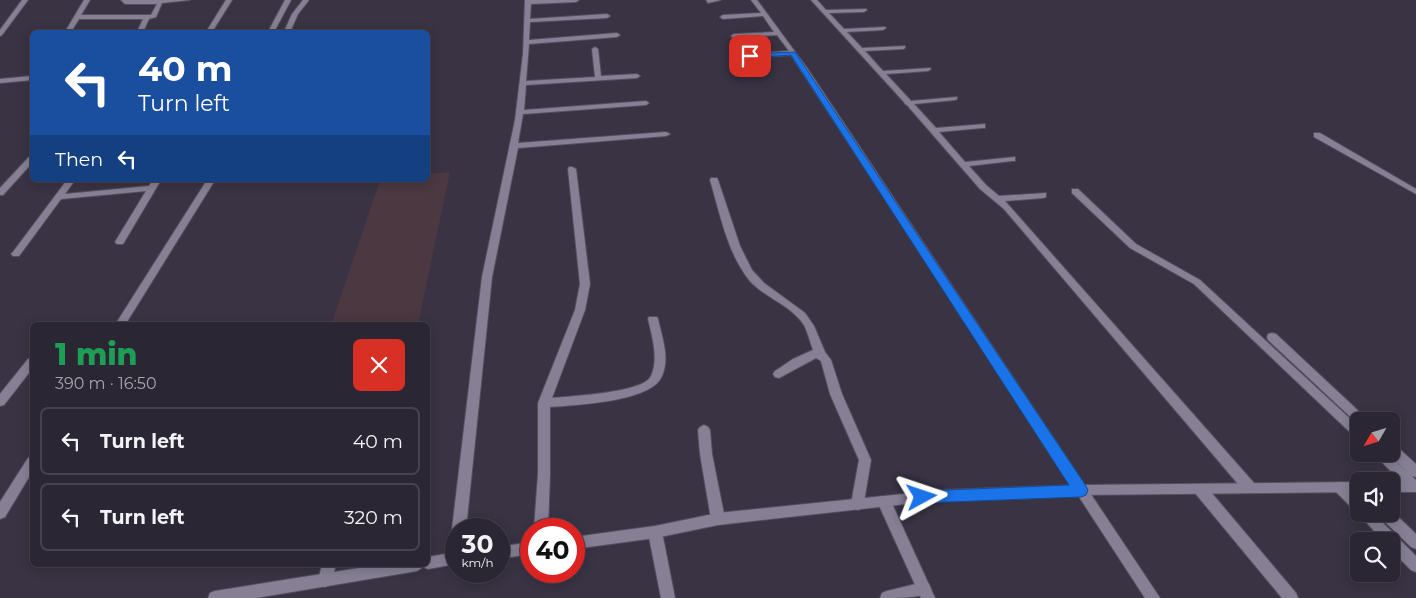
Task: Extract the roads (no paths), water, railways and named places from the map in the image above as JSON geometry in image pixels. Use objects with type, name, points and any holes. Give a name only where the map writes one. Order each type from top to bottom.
[{"type":"street","points":[[0,34],[24,0]]},
{"type":"street","points":[[69,30],[87,0]]},
{"type":"street","points":[[124,0],[125,2],[133,3],[187,0]]},
{"type":"street","points":[[210,30],[229,0]]},
{"type":"street","points":[[272,30],[288,0]]},
{"type":"street","points":[[288,30],[306,0]]},
{"type":"street","points":[[460,518],[487,277],[514,146],[523,83],[528,2],[576,0]]},
{"type":"street","points":[[708,1],[718,0]]},
{"type":"street","points":[[754,0],[793,53],[1153,598]]},
{"type":"street","points":[[814,0],[934,130],[983,187],[998,200],[1248,487]]},
{"type":"street","points":[[78,17],[153,16],[160,2]]},
{"type":"street","points":[[825,12],[864,10]]},
{"type":"street","points":[[723,17],[765,14]]},
{"type":"street","points":[[141,30],[147,16]]},
{"type":"street","points":[[526,21],[607,16]]},
{"type":"street","points":[[842,30],[883,28]]},
{"type":"street","points":[[734,36],[778,32]]},
{"type":"street","points":[[526,42],[617,35]]},
{"type":"street","points":[[859,50],[903,47]]},
{"type":"street","points":[[595,49],[598,79]]},
{"type":"street","points":[[750,56],[793,53]]},
{"type":"street","points":[[880,73],[928,69]]},
{"type":"street","points":[[523,83],[637,76]]},
{"type":"street","points":[[0,81],[30,78]]},
{"type":"street","points":[[907,102],[956,98]]},
{"type":"street","points":[[519,112],[646,103]]},
{"type":"street","points":[[934,130],[982,126]]},
{"type":"street","points":[[514,146],[666,134]]},
{"type":"street","points":[[1317,135],[1416,192]]},
{"type":"street","points":[[964,164],[1012,159]]},
{"type":"street","points":[[0,193],[30,161]]},
{"type":"street","points":[[542,518],[544,403],[580,310],[585,284],[572,169]]},
{"type":"street","points":[[714,180],[741,258],[753,278],[807,322],[820,354],[826,360],[836,394],[865,460],[858,504]]},
{"type":"street","points":[[16,254],[69,182]]},
{"type":"street","points":[[120,242],[156,182]]},
{"type":"street","points":[[122,322],[210,182]]},
{"type":"street","points":[[58,197],[152,188]]},
{"type":"street","points":[[1075,191],[1133,246],[1197,282],[1350,426]]},
{"type":"street","points":[[998,200],[1043,194]]},
{"type":"street","points":[[544,403],[599,397],[650,386],[657,375],[661,357],[653,319]]},
{"type":"street","points":[[1272,336],[1352,412]]},
{"type":"street","points":[[779,374],[806,357],[820,354]]},
{"type":"street","points":[[0,402],[30,364]]},
{"type":"street","points":[[704,430],[706,454],[718,519]]},
{"type":"street","points":[[1400,457],[1416,472]]},
{"type":"street","points":[[1389,462],[1416,486]]},
{"type":"street","points":[[0,513],[30,465]]},
{"type":"street","points":[[1400,487],[1416,486]]},
{"type":"street","points":[[1340,487],[1350,497]]},
{"type":"street","points":[[585,541],[655,532],[718,519],[942,495],[1081,490],[1350,487]]},
{"type":"street","points":[[1200,489],[1291,598]]},
{"type":"street","points":[[884,501],[926,594],[887,598]]},
{"type":"street","points":[[1374,522],[1416,566]]},
{"type":"street","points":[[1394,522],[1416,543]]},
{"type":"street","points":[[655,532],[668,598]]},
{"type":"street","points":[[430,563],[445,560]]},
{"type":"street","points":[[325,580],[328,567]]},
{"type":"street","points":[[215,598],[248,596],[325,580],[405,567]]}]
